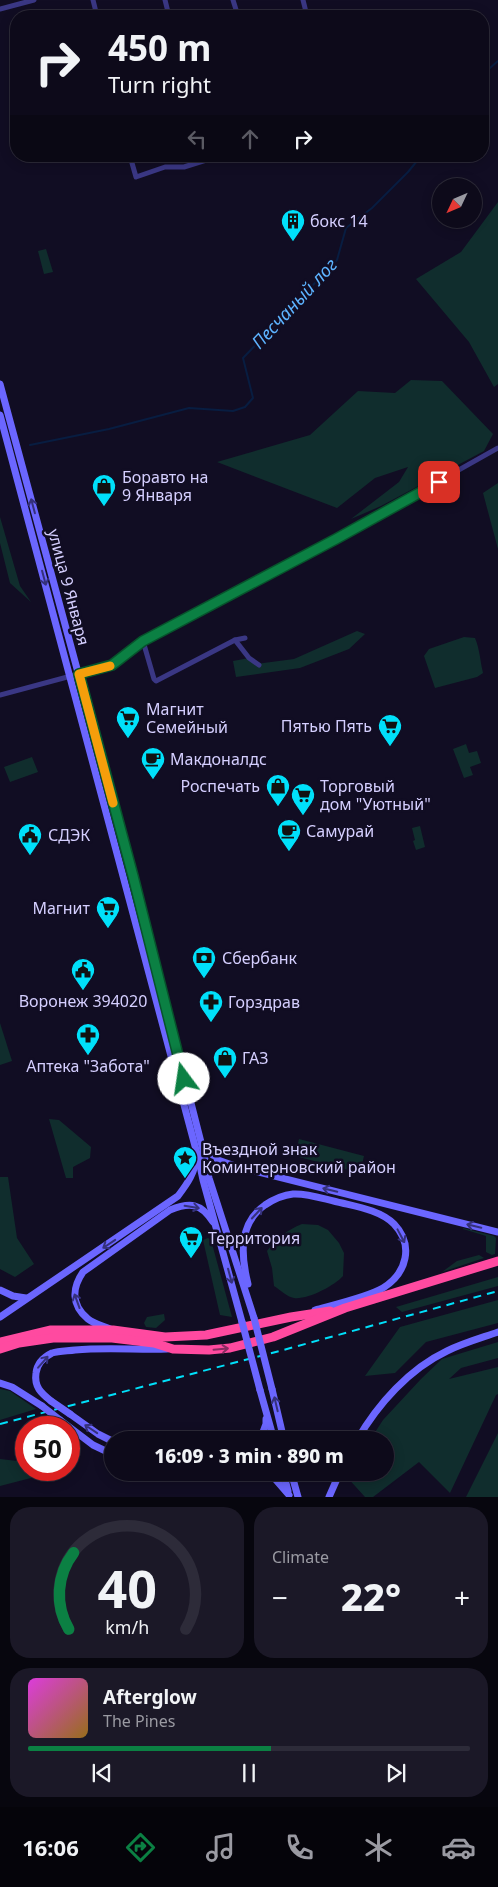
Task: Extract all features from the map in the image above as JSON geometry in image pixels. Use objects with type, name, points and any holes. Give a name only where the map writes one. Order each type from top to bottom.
[{"type":"highway","points":[[0,1349],[19,1343],[53,1338],[112,1338],[154,1343],[172,1349],[209,1350],[230,1348],[272,1337],[345,1308],[498,1262]]},
{"type":"highway","points":[[0,1342],[51,1330],[112,1330],[165,1337],[206,1336],[291,1316],[345,1308]]},
{"type":"main road","name":"улица 9 Января","points":[[0,384],[56,608],[70,677],[208,1178],[254,1318],[280,1420]]},
{"type":"main road","name":"улица 9 Января","points":[[0,415],[56,608],[79,674],[199,1146],[202,1180],[218,1231],[265,1408]]},
{"type":"main road","points":[[0,1317],[178,1196],[188,1184],[193,1173],[199,1146],[218,1160],[238,1167],[498,1232]]},
{"type":"main road","points":[[251,1309],[252,1299],[242,1257],[244,1237],[248,1223],[254,1215],[271,1201],[294,1194],[316,1197],[373,1212],[393,1223],[405,1242],[405,1262],[402,1270],[390,1283],[372,1294],[291,1316]]},
{"type":"main road","points":[[112,1330],[88,1319],[79,1307],[74,1295],[76,1282],[83,1272],[170,1210],[181,1206],[194,1205],[204,1210],[218,1231]]},
{"type":"main road","points":[[3,1291],[19,1298],[29,1298]]},
{"type":"main road","points":[[3,1291],[8,1300],[8,1312]]},
{"type":"main road","points":[[364,1431],[392,1394],[427,1362],[448,1350],[498,1332]]},
{"type":"main road","points":[[104,1437],[40,1392],[36,1384],[36,1372],[40,1362],[54,1352],[100,1348],[172,1349]]},
{"type":"main road","points":[[0,1383],[12,1387],[42,1406],[93,1444],[104,1450]]},
{"type":"main road","points":[[263,1431],[266,1424],[265,1408]]},
{"type":"main road","points":[[265,1408],[271,1431]]},
{"type":"main road","points":[[280,1420],[282,1431]]},
{"type":"main road","points":[[280,1420],[284,1431]]},
{"type":"main road","points":[[277,1481],[289,1496]]},
{"type":"main road","points":[[285,1481],[289,1496]]},
{"type":"main road","points":[[294,1481],[298,1497]]},
{"type":"main road","points":[[329,1497],[336,1481]]},
{"type":"street","points":[[0,9],[34,0]]},
{"type":"street","points":[[132,162],[136,177],[165,167],[184,167],[200,162]]},
{"type":"street","points":[[0,695],[112,665],[143,641],[336,539],[498,448]]},
{"type":"street","points":[[143,641],[156,681],[235,640],[245,638]]},
{"type":"street","points":[[235,640],[249,658],[259,665]]},
{"type":"green space","points":[[498,202],[498,384],[494,387],[469,342],[416,279],[461,252],[479,228],[482,228],[482,224]]},
{"type":"green space","points":[[46,249],[53,272],[44,274],[38,251]]},
{"type":"green space","points":[[411,380],[442,381],[493,434],[484,451],[381,506],[351,519],[399,482],[408,467],[375,478],[337,508],[217,462],[310,435],[358,391],[395,393]]},
{"type":"green space","points":[[498,483],[498,549],[483,493]]},
{"type":"green space","points":[[0,517],[20,586],[31,602],[10,583],[0,543]]},
{"type":"green space","points":[[357,631],[365,634],[349,649],[300,668],[236,677],[233,661],[249,658],[256,664],[294,659]]},
{"type":"green space","points":[[464,637],[475,638],[483,673],[477,677],[435,688],[424,656],[429,649]]},
{"type":"green space","points":[[466,744],[469,753],[477,751],[481,763],[470,767],[473,775],[464,778],[453,749]]},
{"type":"green space","points":[[32,757],[38,772],[10,782],[4,767]]},
{"type":"green space","points":[[420,826],[425,847],[416,850],[412,828]]},
{"type":"green space","points":[[0,1023],[12,1061],[0,1065]]},
{"type":"green space","points":[[49,1119],[59,1120],[91,1147],[90,1158],[73,1167],[73,1178],[66,1178]]},
{"type":"green space","points":[[299,1139],[364,1156],[360,1173],[295,1156]]},
{"type":"green space","points":[[0,1177],[8,1177],[17,1238],[34,1264],[15,1277],[0,1269]]},
{"type":"green space","points":[[302,1224],[318,1225],[328,1230],[339,1243],[344,1253],[343,1276],[320,1292],[306,1297],[294,1298],[286,1295],[274,1286],[272,1268],[267,1251],[283,1235]]},
{"type":"green space","points":[[463,1228],[494,1236],[496,1238],[495,1254],[492,1255],[486,1252],[486,1236]]},
{"type":"green space","points":[[208,1238],[211,1240],[232,1317],[220,1315],[203,1240]]},
{"type":"green space","points":[[479,1255],[484,1258],[442,1272],[457,1261]]},
{"type":"green space","points":[[498,1277],[498,1286],[402,1312],[396,1307]]},
{"type":"green space","points":[[498,1300],[498,1323],[426,1342],[395,1373],[365,1376],[400,1327]]},
{"type":"green space","points":[[164,1314],[165,1320],[156,1328],[146,1327],[144,1323],[147,1317]]},
{"type":"green space","points":[[498,1342],[498,1358],[461,1368],[449,1379],[498,1367],[498,1394],[450,1493],[419,1462],[373,1497],[365,1497],[351,1481],[394,1481],[394,1431],[376,1431],[383,1420],[442,1359]]},
{"type":"green space","points":[[0,1389],[10,1391],[36,1409],[0,1420]]},
{"type":"green space","points":[[498,1433],[498,1497],[466,1497]]},
{"type":"green space","points":[[0,1459],[15,1461],[15,1481],[19,1481],[0,1486]]},
{"type":"waterway","name":"Песчаный лог","points":[[489,69],[498,61]]},
{"type":"waterway","name":"Песчаный лог","points":[[30,445],[109,429],[189,408],[233,411],[245,407],[253,398],[243,358],[337,260],[346,228],[372,208],[416,162]]},
{"type":"railway","points":[[0,1424],[287,1349],[498,1291]]},
{"type":"slow traffic","points":[[110,666],[79,674],[113,803]]},
{"type":"place","name":"бокс 14","points":[[293,242]]},
{"type":"place","name":"Боравто на 9 Января","points":[[104,507]]},
{"type":"place","name":"Магнит Семейный","points":[[128,739]]},
{"type":"place","name":"Пятью Пять","points":[[390,747]]},
{"type":"place","name":"Макдоналдс","points":[[153,780]]},
{"type":"place","name":"Роспечать","points":[[278,807]]},
{"type":"place","name":"Торговый дом \"Уютный\"","points":[[303,816]]},
{"type":"place","name":"Самурай","points":[[289,852]]},
{"type":"place","name":"СДЭК","points":[[30,856]]},
{"type":"place","name":"Магнит","points":[[108,929]]},
{"type":"place","name":"Сбербанк","points":[[204,979]]},
{"type":"place","name":"Воронеж 394020","points":[[83,991]]},
{"type":"place","name":"Горздрав","points":[[211,1023]]},
{"type":"place","name":"Аптека \"Забота\"","points":[[88,1056]]},
{"type":"place","name":"ГАЗ","points":[[225,1079]]},
{"type":"place","name":"Въездной знак Коминтерновский район","points":[[185,1179]]},
{"type":"place","name":"Территория","points":[[191,1259]]},
{"type":"route","points":[[184,1079],[133,876],[79,674],[112,665],[143,641],[439,482]]}]
